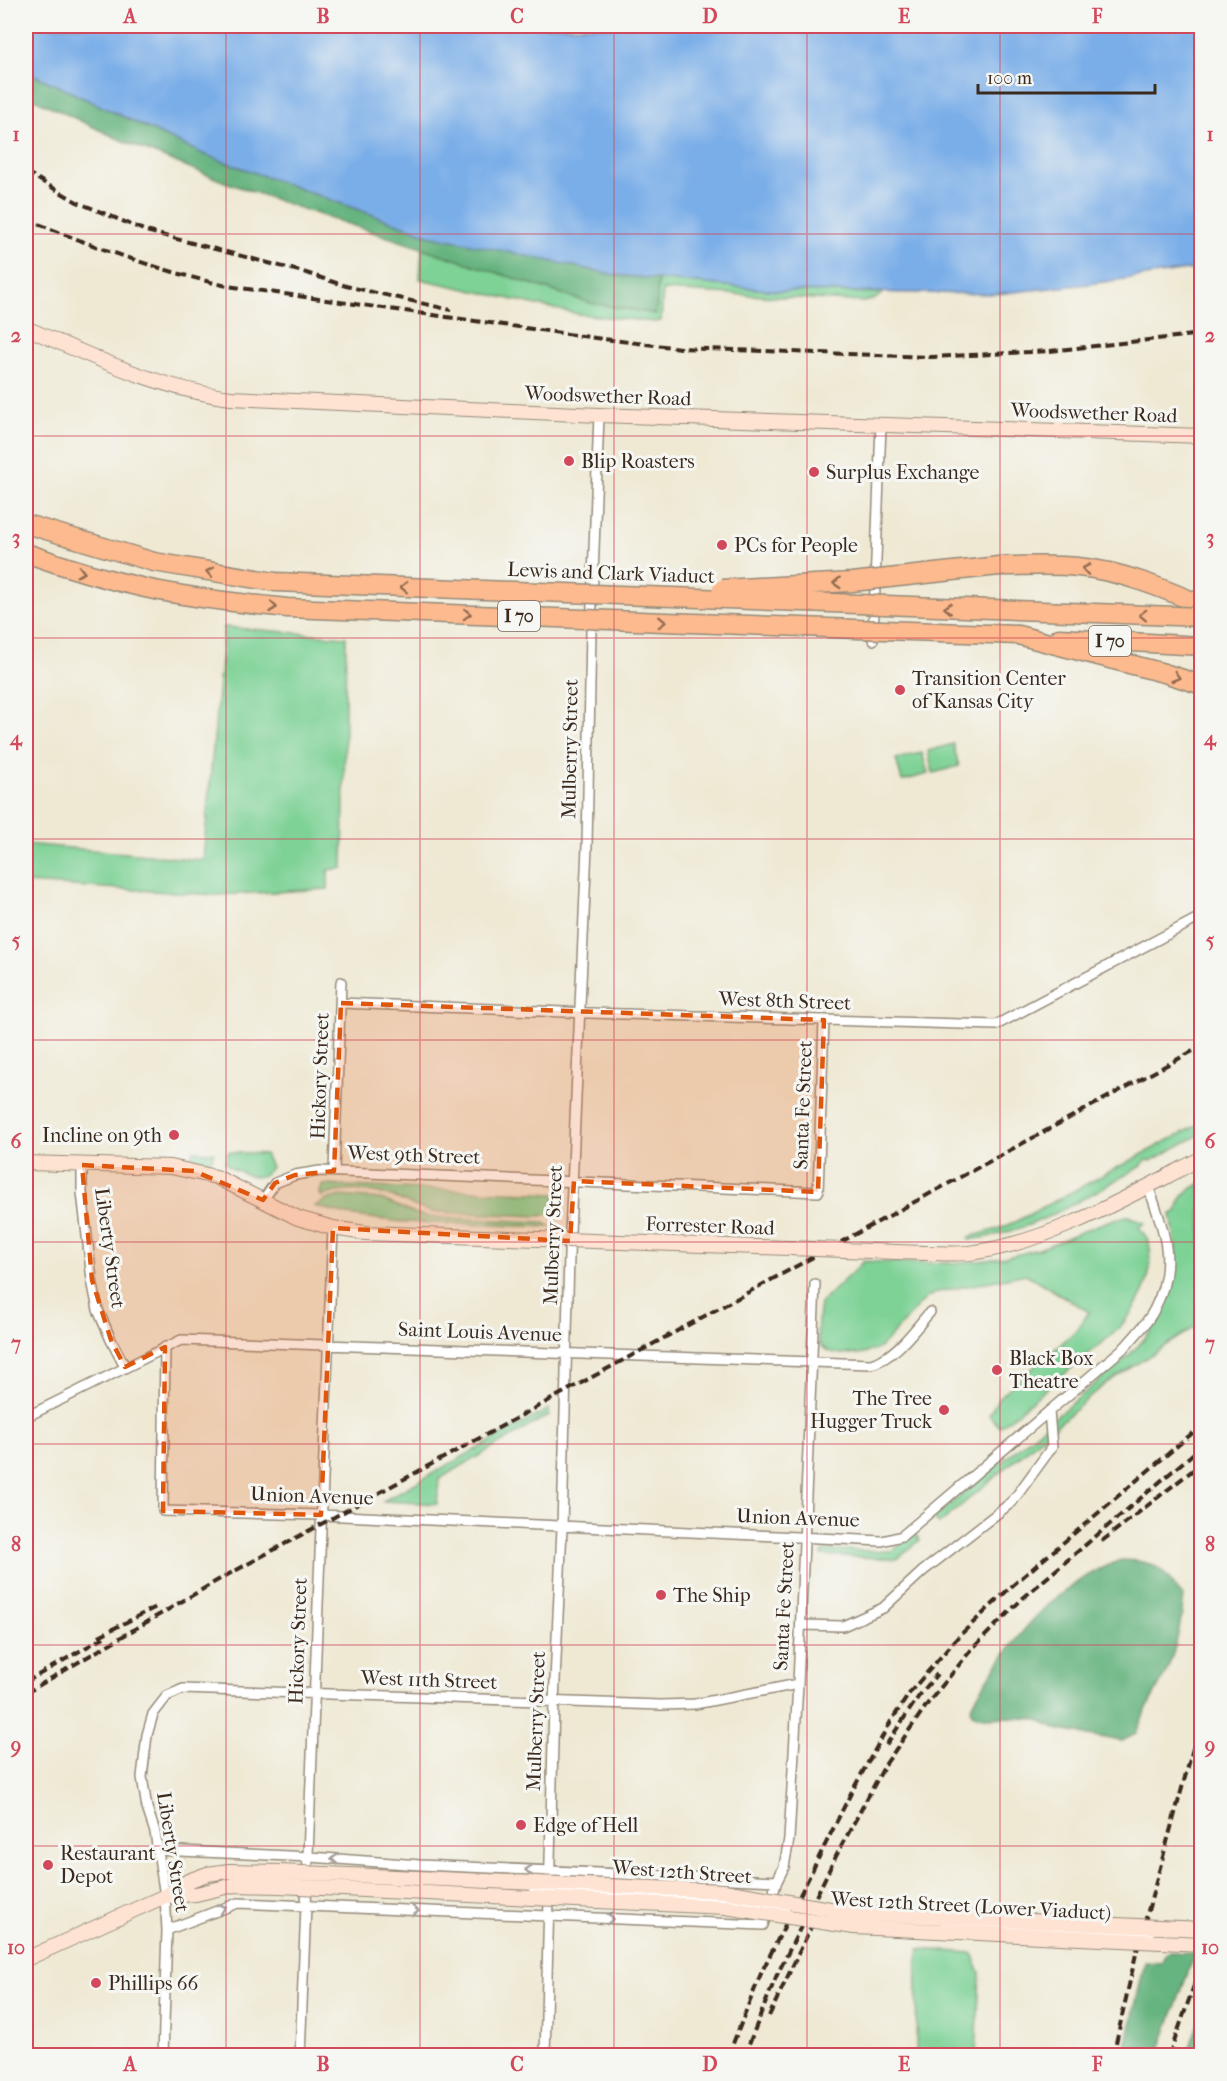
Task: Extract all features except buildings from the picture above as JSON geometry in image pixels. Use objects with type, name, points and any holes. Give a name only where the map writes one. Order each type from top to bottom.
[{"type":"highway","name":"Lewis and Clark Viaduct","points":[[26,524],[154,562],[275,582],[1202,617]]},
{"type":"highway","name":"I 70","points":[[26,553],[73,570],[145,588],[230,602],[287,608],[1018,635],[1202,646]]},
{"type":"highway","points":[[609,595],[852,582],[999,566],[1044,565],[1080,567],[1117,575],[1160,588],[1202,605]]},
{"type":"highway","points":[[1018,635],[1202,685]]},
{"type":"street","name":"Woodswether Road","points":[[26,328],[147,379],[198,394],[231,398],[599,416],[1202,436]]},
{"type":"street","name":"Mulberry Street","points":[[545,2055],[554,1703],[562,1528],[569,1256],[587,847],[591,630],[599,416]]},
{"type":"street","points":[[873,640],[881,425]]},
{"type":"street","name":"West 8th Street","points":[[341,1003],[580,1013],[996,1025],[1202,916]]},
{"type":"street","name":"Hickory Street","points":[[334,1171],[341,982]]},
{"type":"street","name":"Santa Fe Street","points":[[818,1192],[824,1020]]},
{"type":"street","points":[[1148,1186],[1202,1158]]},
{"type":"street","points":[[26,1163],[171,1167],[194,1170],[216,1177],[263,1200]]},
{"type":"street","name":"Liberty Street","points":[[82,1165],[82,1192],[92,1280],[98,1310],[125,1367]]},
{"type":"street","name":"West 9th Street","points":[[263,1200],[275,1183],[295,1175],[334,1171],[818,1192]]},
{"type":"street","name":"Forrester Road","points":[[263,1200],[298,1218],[333,1228],[365,1233],[973,1253],[1011,1245],[1067,1225],[1148,1186]]},
{"type":"street","name":"Union Avenue","points":[[165,1347],[163,1511],[321,1515],[562,1528],[882,1541],[902,1536],[1126,1346],[1154,1311],[1164,1284],[1168,1259],[1164,1230],[1148,1186]]},
{"type":"street","name":"Hickory Street","points":[[300,2055],[310,1857],[333,1228]]},
{"type":"street","name":"Santa Fe Street","points":[[549,1917],[763,1925],[777,1881],[784,1868],[789,1839],[801,1625],[815,1284]]},
{"type":"street","name":"Saint Louis Avenue","points":[[26,1417],[181,1340],[812,1364],[871,1364],[882,1361],[893,1353],[930,1312]]},
{"type":"street","points":[[801,1625],[843,1626],[883,1608],[923,1571],[1012,1502],[1053,1446],[1049,1411]]},
{"type":"street","name":"West 11th Street","points":[[166,1696],[183,1689],[661,1706],[695,1704],[798,1684]]},
{"type":"street","name":"Liberty Street","points":[[163,2055],[167,1930],[165,1896],[158,1850],[142,1777],[147,1735],[153,1714],[166,1696]]},
{"type":"street","name":"West 12th Street","points":[[158,1850],[420,1865],[777,1881]]},
{"type":"street","name":"West 12th Street","points":[[26,1959],[165,1896],[188,1881],[207,1874],[229,1870],[724,1891],[854,1913],[1202,1929]]},
{"type":"street","name":"West 12th Street (Lower Viaduct)","points":[[308,1881],[725,1899],[855,1921],[1202,1936]]},
{"type":"street","name":"West 12th Street","points":[[165,1896],[196,1894],[234,1885],[279,1886],[725,1907],[854,1927],[1202,1944]]},
{"type":"street","points":[[167,1930],[238,1903],[549,1917]]},
{"type":"highlighted area","points":[[341,1003],[824,1020],[818,1192],[574,1181],[570,1241],[333,1228],[321,1515],[163,1511],[165,1347],[125,1367],[111,1340],[92,1280],[82,1165],[194,1171],[263,1200],[275,1183],[295,1175],[334,1171]]},
{"type":"green space","points":[[26,71],[203,154],[429,235],[615,275],[658,279],[656,314],[590,303],[225,182],[125,142],[26,95]]},
{"type":"green space","points":[[422,248],[590,303],[656,314],[658,279],[779,291],[883,293],[875,299],[864,302],[663,290],[661,321],[654,322],[578,314],[420,279]]},
{"type":"green space","points":[[224,627],[346,637],[343,868],[328,870],[328,889],[216,895],[26,883],[26,844],[203,860]]},
{"type":"green space","points":[[953,744],[959,766],[933,773],[928,751]]},
{"type":"green space","points":[[922,753],[928,774],[902,781],[896,759]]},
{"type":"green space","points":[[1201,1123],[1201,1134],[1151,1161],[1147,1160],[1142,1166],[1059,1212],[994,1236],[969,1240],[969,1237],[1017,1221]]},
{"type":"green space","points":[[193,1151],[214,1152],[212,1159],[208,1160],[192,1157]]},
{"type":"green space","points":[[228,1152],[265,1154],[271,1167],[262,1176],[250,1176],[232,1168],[225,1162]]},
{"type":"green space","points":[[1201,1183],[1201,1323],[1108,1382],[939,1524],[934,1518],[1119,1364],[1150,1332],[1169,1297],[1173,1279],[1175,1259],[1171,1214],[1177,1212],[1185,1194]]},
{"type":"green space","points":[[322,1185],[555,1194],[552,1209],[544,1216],[433,1212],[384,1194],[366,1191],[339,1192],[322,1197],[320,1194]]},
{"type":"green space","points":[[341,1196],[381,1199],[413,1213],[430,1217],[543,1222],[551,1227],[402,1222],[347,1215],[315,1206]]},
{"type":"green space","points":[[1128,1216],[1145,1223],[1139,1227],[1148,1241],[1151,1255],[1147,1280],[1137,1304],[1114,1333],[1000,1427],[989,1415],[999,1397],[1077,1330],[1089,1312],[1026,1274],[938,1292],[926,1298],[881,1347],[875,1350],[858,1354],[838,1353],[823,1347],[819,1342],[817,1328],[820,1303],[864,1261],[951,1263],[995,1259],[1038,1249],[1105,1222]]},
{"type":"green space","points":[[549,1409],[549,1415],[439,1479],[437,1504],[383,1501]]},
{"type":"green space","points":[[915,1534],[920,1540],[897,1559],[822,1555],[823,1551],[827,1550],[892,1551]]},
{"type":"green space","points":[[1121,1560],[1153,1565],[1165,1574],[1184,1596],[1178,1634],[1170,1662],[1142,1717],[1136,1734],[1122,1741],[1060,1730],[1036,1719],[990,1718],[974,1715],[971,1711],[972,1704],[986,1681],[1034,1618],[1073,1585]]},
{"type":"green space","points":[[919,1949],[972,1953],[980,1973],[976,2055],[916,2055]]},
{"type":"green space","points":[[1167,1952],[1195,1953],[1158,2055],[1124,2055],[1145,1962],[1161,1963]]},
{"type":"green space","points":[[1201,2016],[1201,2055],[1187,2055]]},
{"type":"water","points":[[26,26],[1201,26],[1201,268],[1089,284],[995,294],[779,291],[615,275],[429,235],[203,154],[26,71]]},
{"type":"railway","points":[[26,172],[77,202],[146,231],[303,272],[346,286],[451,310]]},
{"type":"railway","points":[[26,219],[125,257],[227,286],[680,348],[931,357],[1050,351],[1202,334]]},
{"type":"railway","points":[[26,1693],[220,1579],[1202,1046]]},
{"type":"railway","points":[[728,2056],[762,1971],[851,1793],[891,1721],[911,1691],[958,1637],[1012,1586],[1202,1425]]},
{"type":"railway","points":[[744,2056],[776,1977],[834,1860],[885,1765],[928,1703],[972,1649],[1023,1598],[1202,1446]]},
{"type":"railway","points":[[1102,1541],[1202,1463]]},
{"type":"railway","points":[[99,1636],[158,1606]]},
{"type":"railway","points":[[26,1682],[106,1636]]},
{"type":"railway","points":[[886,1745],[937,1674]]},
{"type":"railway","points":[[1113,2056],[1136,1954],[1202,1716]]},
{"type":"railway","points":[[769,2016],[811,1927]]},
{"type":"railway","points":[[1169,2056],[1202,1963]]},
{"type":"place","name":"Blip Roasters","points":[[569,461]]},
{"type":"place","name":"Surplus Exchange","points":[[814,472]]},
{"type":"place","name":"PCs for People","points":[[722,545]]},
{"type":"place","name":"Transition Center of Kansas City","points":[[900,690]]},
{"type":"place","name":"Incline on 9th","points":[[174,1135]]},
{"type":"place","name":"Black Box Theatre","points":[[997,1370]]},
{"type":"place","name":"The Tree Hugger Truck","points":[[944,1410]]},
{"type":"place","name":"The Ship","points":[[661,1595]]},
{"type":"place","name":"Edge of Hell","points":[[521,1825]]},
{"type":"place","name":"Restaurant Depot","points":[[48,1865]]},
{"type":"place","name":"Phillips 66","points":[[96,1983]]}]
